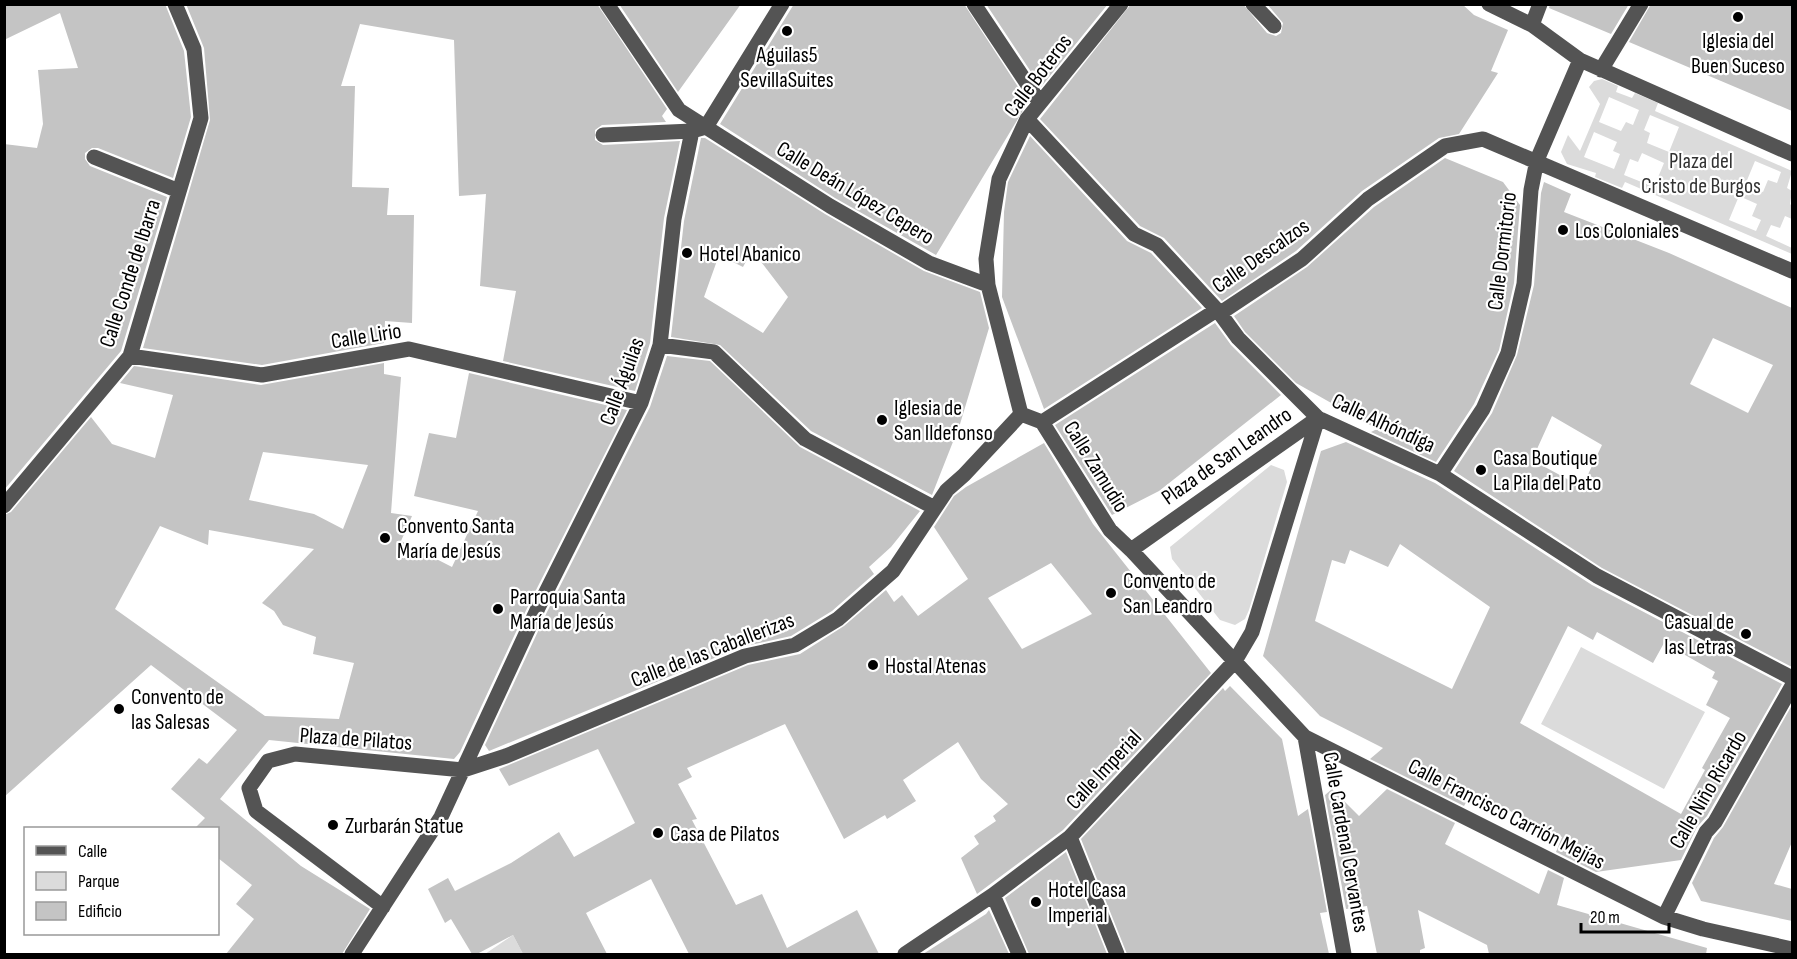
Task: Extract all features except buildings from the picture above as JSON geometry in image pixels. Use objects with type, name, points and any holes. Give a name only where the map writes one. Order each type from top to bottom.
[{"type":"street","name":"Calle Conde de Ibarra","points":[[4,506],[130,356],[201,118],[194,49],[175,4]]},
{"type":"street","name":"Calle Deán López Cepero","points":[[607,4],[679,111],[699,129],[929,263],[988,285]]},
{"type":"street","name":"Calle Águilas","points":[[463,770],[538,608],[642,403],[660,345],[674,219],[699,129],[782,4]]},
{"type":"street","points":[[974,4],[1040,103]]},
{"type":"street","name":"Calle Boteros","points":[[1021,414],[988,285],[986,260],[999,179],[1027,119],[1121,4]]},
{"type":"street","points":[[1253,4],[1274,26]]},
{"type":"street","points":[[1489,4],[1532,25],[1580,60],[1792,154]]},
{"type":"street","points":[[1532,25],[1540,4]]},
{"type":"street","points":[[1601,70],[1641,4]]},
{"type":"street","points":[[1580,60],[1537,160],[1792,271]]},
{"type":"street","name":"Calle Alhóndiga","points":[[1027,119],[1134,234],[1157,245],[1219,312],[1238,339],[1318,418],[1440,474],[1597,576],[1792,678]]},
{"type":"street","points":[[603,135],[699,129]]},
{"type":"street","name":"Calle Descalzos","points":[[1042,422],[1302,259],[1368,199],[1445,146],[1483,139],[1537,160]]},
{"type":"street","name":"Calle Conde de Ibarra","points":[[94,157],[179,191]]},
{"type":"street","name":"Calle Dormitorio","points":[[1440,474],[1483,409],[1508,353],[1524,284],[1531,190],[1537,160]]},
{"type":"street","points":[[660,345],[714,352],[805,439],[935,508]]},
{"type":"street","name":"Calle Lirio","points":[[130,356],[262,375],[410,348],[642,403]]},
{"type":"street","name":"Calle Zamudio","points":[[1021,414],[1042,422],[1110,530],[1131,550]]},
{"type":"street","name":"Calle de las Caballerizas","points":[[463,770],[506,756],[745,656],[795,645],[838,618],[893,571],[946,490],[964,476],[1021,414]]},
{"type":"street","name":"Plaza de San Leandro","points":[[1131,550],[1318,418]]},
{"type":"street","name":"Plaza de San Leandro","points":[[1235,661],[1252,632],[1318,418]]},
{"type":"street","points":[[1131,550],[1235,661]]},
{"type":"street","name":"Calle Francisco Carrión Mejías","points":[[1235,661],[1305,737],[1664,917],[1792,949]]},
{"type":"street","name":"Calle Imperial","points":[[905,954],[993,895],[1070,837],[1235,661]]},
{"type":"street","name":"Calle Niño Ricardo","points":[[1664,917],[1706,832],[1715,822],[1792,686]]},
{"type":"street","name":"Calle Cardenal Cervantes","points":[[1305,737],[1344,954]]},
{"type":"street","name":"Plaza de Pilatos","points":[[383,907],[256,811],[249,788],[268,761],[295,754],[463,770]]},
{"type":"street","points":[[352,954],[441,817],[463,770]]},
{"type":"street","points":[[1070,837],[1117,954]]},
{"type":"street","points":[[993,895],[1020,954]]},
{"type":"green space","name":"Plaza del Cristo de Burgos","points":[[1602,79],[1618,86],[1616,92],[1632,98],[1635,93],[1658,103],[1655,111],[1792,171],[1787,188],[1792,191],[1790,204],[1792,219],[1785,216],[1780,228],[1771,225],[1766,236],[1792,248],[1792,254],[1625,182],[1622,188],[1595,177],[1596,173],[1567,164],[1561,152],[1568,135],[1580,151],[1600,104],[1589,87],[1594,81]],"holes":[[[1609,97],[1639,110],[1633,125],[1626,122],[1621,131],[1599,122]],[[1650,115],[1679,127],[1669,152],[1647,143],[1650,133],[1644,130]],[[1594,132],[1617,142],[1613,151],[1620,154],[1614,169],[1584,157]],[[1642,153],[1664,163],[1654,187],[1624,175],[1630,159],[1638,162]],[[1755,161],[1781,172],[1777,183],[1768,180],[1763,192],[1745,185]],[[1739,196],[1757,204],[1752,216],[1761,220],[1756,231],[1729,220]]]},
{"type":"green space","points":[[1271,465],[1284,470],[1287,482],[1249,610],[1245,619],[1235,625],[1220,620],[1172,559],[1170,547]]},
{"type":"green space","points":[[1581,647],[1705,712],[1664,789],[1541,724]]},
{"type":"green space","points":[[513,935],[523,954],[485,954]]},
{"type":"place","name":"Iglesia del Buen Suceso","points":[[1738,17]]},
{"type":"place","name":"Aguilas5 SevillaSuites","points":[[787,31]]},
{"type":"place","name":"Los Coloniales","points":[[1563,230]]},
{"type":"place","name":"Hotel Abanico","points":[[687,253]]},
{"type":"place","name":"Iglesia de San Ildefonso","points":[[882,420]]},
{"type":"place","name":"Casa Boutique La Pila del Pato","points":[[1481,470]]},
{"type":"place","name":"Convento Santa María de Jesús","points":[[385,538]]},
{"type":"place","name":"Convento de San Leandro","points":[[1111,593]]},
{"type":"place","name":"Parroquia Santa María de Jesús","points":[[498,609]]},
{"type":"place","name":"Casual de las Letras","points":[[1746,634]]},
{"type":"place","name":"Hostal Atenas","points":[[873,665]]},
{"type":"place","name":"Convento de las Salesas","points":[[119,709]]},
{"type":"place","name":"Zurbarán Statue","points":[[333,825]]},
{"type":"place","name":"Casa de Pilatos","points":[[658,833]]},
{"type":"place","name":"Hotel Casa Imperial","points":[[1036,902]]}]
